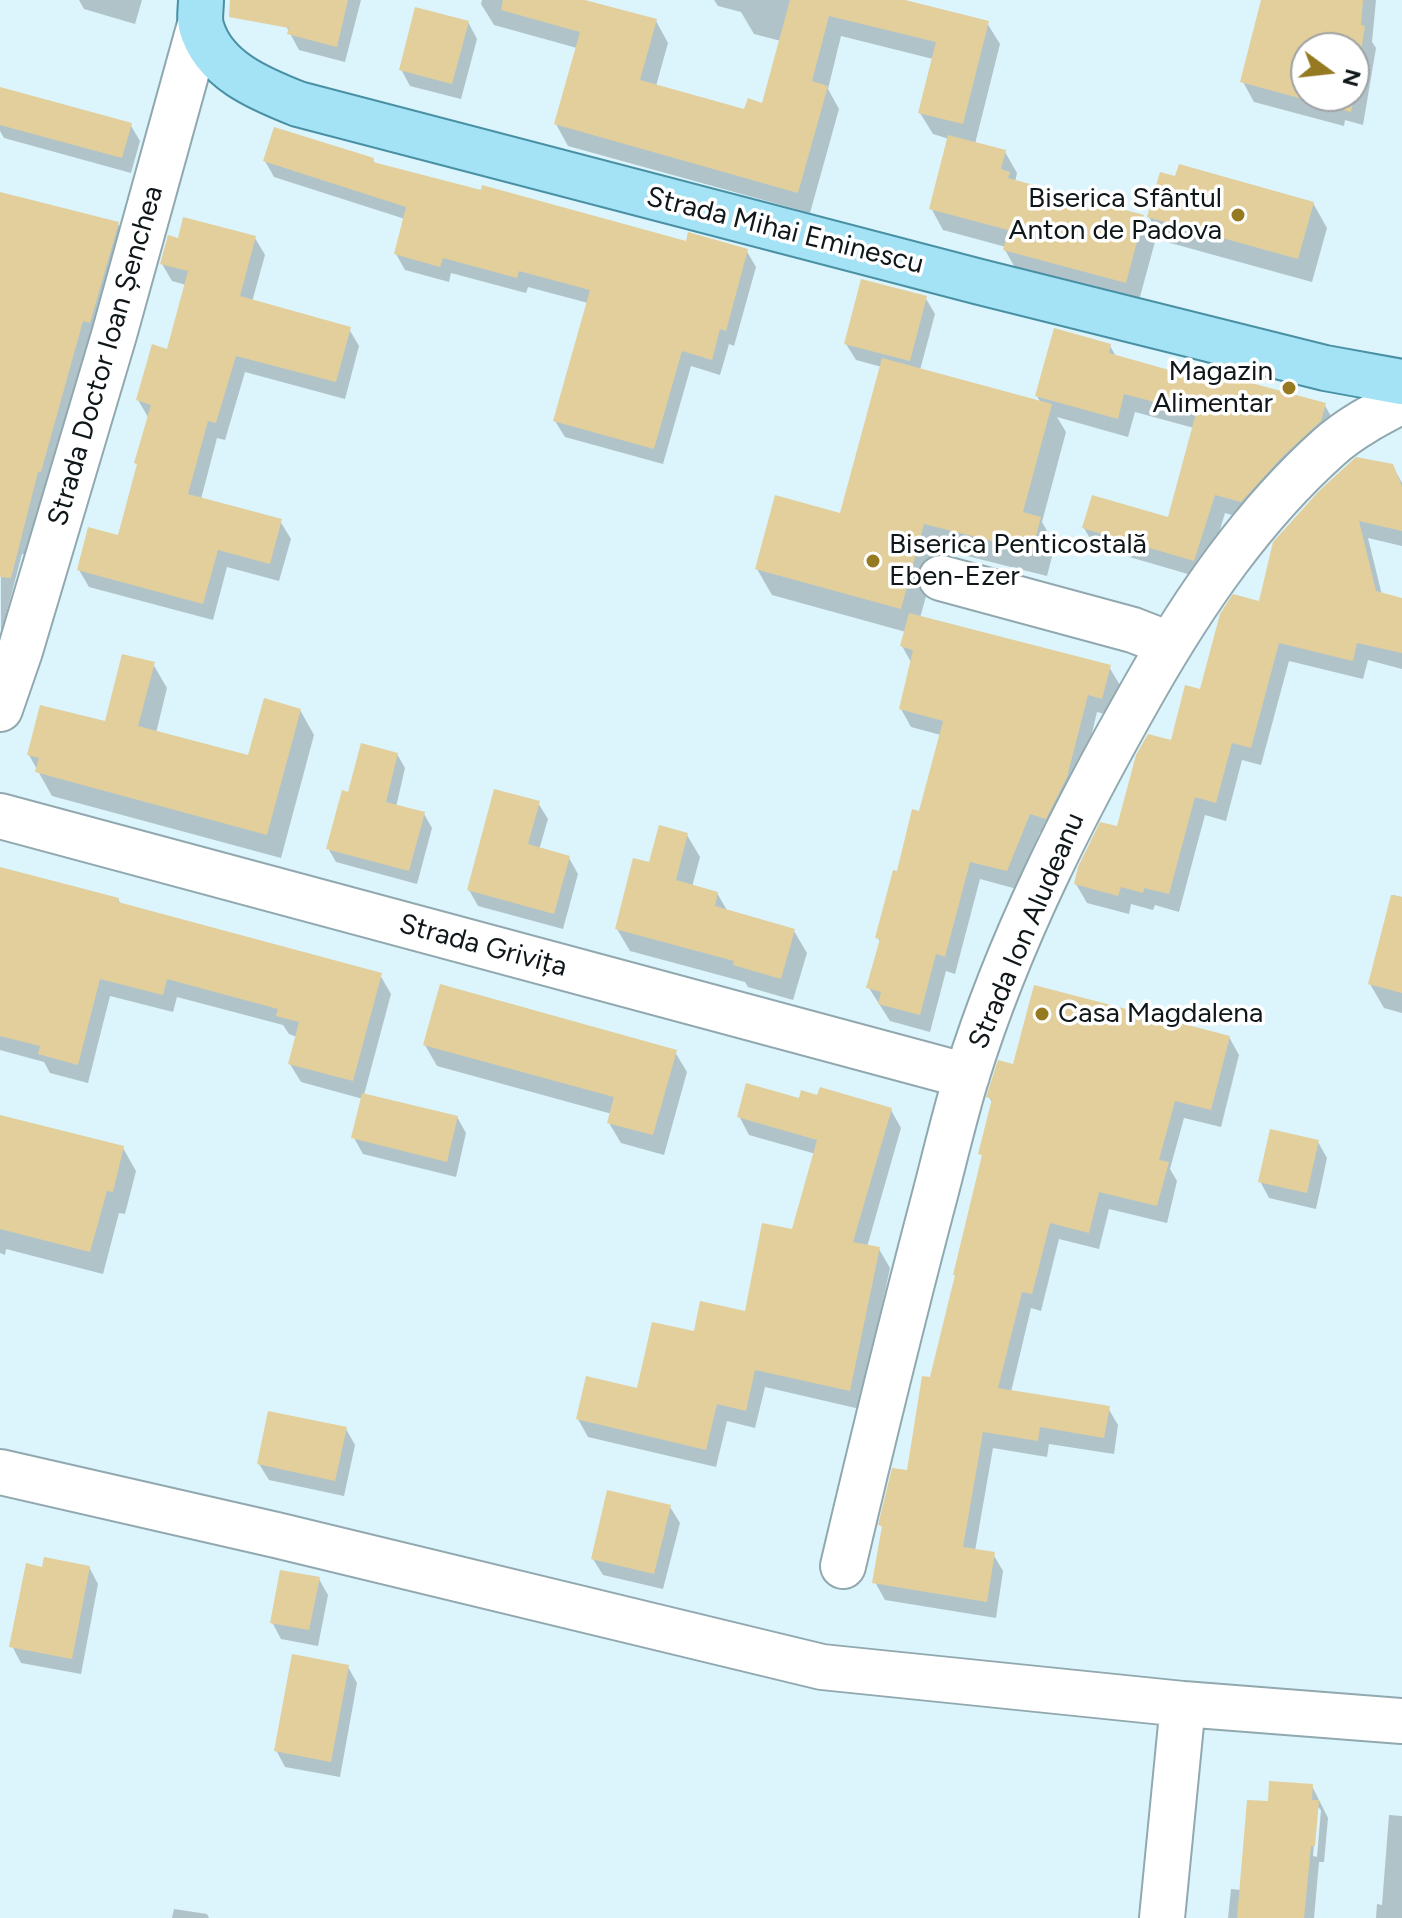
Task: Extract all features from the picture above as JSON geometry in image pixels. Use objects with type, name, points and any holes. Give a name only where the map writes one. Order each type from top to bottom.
[{"type":"main road","name":"Strada Mihai Eminescu","points":[[201,12],[214,51],[237,75],[298,104],[995,285],[1325,368],[1402,382]]},
{"type":"street","name":"Strada Doctor Ioan Șenchea","points":[[0,709],[114,335],[201,12]]},
{"type":"street","name":"Strada Ion Aludeanu","points":[[843,1566],[894,1352],[967,1076],[993,1000],[1048,868],[1103,760],[1200,595],[1272,504],[1331,445],[1402,401]]},
{"type":"street","points":[[941,578],[1133,630],[1169,644]]},
{"type":"street","name":"Strada Grivița","points":[[0,816],[967,1076]]},
{"type":"street","points":[[0,1472],[276,1535],[822,1667],[1183,1704],[1402,1721]]},
{"type":"street","points":[[1162,1918],[1183,1704]]},
{"type":"building","points":[[230,0],[348,0],[337,47],[287,34],[289,28],[229,17]]},
{"type":"building","points":[[503,0],[585,0],[657,19],[640,80],[744,109],[748,98],[762,103],[790,0],[905,0],[989,21],[963,124],[918,113],[936,42],[829,16],[812,81],[828,86],[798,193],[554,124],[580,32],[501,10]]},
{"type":"building","points":[[1261,0],[1363,0],[1361,25],[1365,26],[1364,32],[1290,32],[1290,96],[1240,82]]},
{"type":"building","points":[[415,7],[469,21],[452,84],[399,70]]},
{"type":"building","points":[[0,87],[132,123],[122,158],[0,125]]},
{"type":"building","points":[[274,127],[374,158],[373,162],[481,190],[482,185],[686,241],[688,232],[748,249],[726,331],[720,329],[712,360],[682,351],[654,449],[553,421],[590,290],[519,271],[517,278],[443,258],[440,267],[394,254],[406,207],[263,161]]},
{"type":"building","points":[[948,135],[1006,150],[1001,169],[1010,172],[1008,178],[1144,215],[1126,283],[1003,250],[1008,230],[929,209]]},
{"type":"building","name":"Biserica Sfântul Anton de Padova","points":[[1179,164],[1314,202],[1298,259],[1147,217],[1160,172],[1175,176]]},
{"type":"building","points":[[0,192],[119,222],[90,323],[83,321],[41,472],[38,472],[11,578],[0,577]]},
{"type":"building","points":[[183,217],[256,236],[240,296],[351,327],[336,382],[236,356],[216,423],[208,421],[188,494],[282,519],[270,564],[218,550],[203,604],[77,570],[88,527],[118,535],[151,405],[136,400],[152,344],[167,349],[188,271],[160,264],[168,235],[178,238]]},
{"type":"building","points":[[861,279],[927,296],[910,361],[844,344]]},
{"type":"building","points":[[1054,328],[1111,344],[1109,353],[1222,385],[1225,376],[1326,403],[1321,421],[1283,456],[1241,502],[1215,495],[1194,561],[1082,528],[1092,495],[1168,517],[1196,413],[1124,394],[1118,419],[1035,396]]},
{"type":"building","points":[[882,358],[1052,404],[1023,512],[1041,517],[1032,551],[924,524],[901,609],[755,569],[775,495],[840,513]]},
{"type":"building","points":[[1356,457],[1393,464],[1402,487],[1402,531],[1359,521],[1376,591],[1402,598],[1402,653],[1357,643],[1353,661],[1279,643],[1251,748],[1232,743],[1216,803],[1195,797],[1169,894],[1144,888],[1143,893],[1121,887],[1118,896],[1074,884],[1078,867],[1100,822],[1117,826],[1136,755],[1148,734],[1171,740],[1185,685],[1200,689],[1220,614],[1225,606],[1233,594],[1259,601],[1273,542],[1319,491]]},
{"type":"building","points":[[909,613],[1111,665],[1102,699],[1088,695],[1067,777],[1046,819],[1030,814],[1007,871],[970,862],[945,957],[936,954],[920,1015],[878,1004],[881,992],[866,988],[880,939],[875,938],[893,870],[897,871],[912,809],[919,811],[943,721],[899,709],[913,650],[900,646]]},
{"type":"building","points":[[122,654],[155,662],[138,726],[248,755],[264,698],[301,709],[267,835],[35,772],[39,758],[27,755],[40,705],[105,721]]},
{"type":"building","points":[[361,743],[398,753],[386,802],[425,812],[409,871],[326,849],[342,790],[348,792]]},
{"type":"building","points":[[494,789],[540,801],[528,844],[570,856],[554,914],[467,890]]},
{"type":"building","points":[[659,825],[688,833],[676,880],[718,892],[715,906],[795,929],[781,979],[733,965],[734,961],[615,929],[633,858],[649,862]]},
{"type":"building","points":[[0,867],[382,973],[353,1081],[288,1064],[299,1022],[276,1016],[278,1009],[167,979],[163,995],[100,979],[78,1065],[38,1054],[40,1046],[0,1036]]},
{"type":"building","points":[[1391,895],[1402,897],[1402,993],[1368,984]]},
{"type":"building","points":[[440,984],[677,1050],[653,1135],[607,1123],[614,1097],[423,1045]]},
{"type":"building","points":[[1034,985],[1230,1036],[1211,1110],[1175,1101],[1159,1160],[1169,1162],[1157,1206],[1099,1192],[1089,1233],[1050,1223],[1032,1294],[1022,1292],[998,1388],[1110,1406],[1104,1438],[1040,1427],[1038,1441],[983,1432],[963,1547],[995,1552],[987,1602],[872,1583],[882,1526],[878,1525],[892,1468],[907,1470],[922,1376],[930,1377],[955,1275],[992,1099],[986,1097],[998,1060],[1013,1064]]},
{"type":"building","points":[[746,1083],[799,1098],[801,1090],[817,1095],[820,1087],[892,1108],[853,1242],[880,1247],[850,1391],[755,1370],[746,1411],[717,1404],[706,1450],[576,1419],[586,1376],[637,1388],[652,1322],[694,1331],[700,1301],[745,1311],[762,1223],[792,1229],[817,1140],[737,1117]]},
{"type":"building","points":[[362,1093],[458,1116],[447,1162],[351,1138]]},
{"type":"building","points":[[0,1115],[124,1146],[113,1192],[107,1191],[90,1252],[0,1229]]},
{"type":"building","points":[[1270,1129],[1319,1140],[1307,1193],[1258,1182]]},
{"type":"building","points":[[268,1411],[347,1427],[335,1481],[257,1464]]},
{"type":"building","points":[[607,1490],[671,1505],[654,1574],[591,1559]]},
{"type":"building","points":[[44,1557],[90,1566],[72,1659],[9,1647],[26,1563],[42,1567]]},
{"type":"building","points":[[280,1570],[320,1577],[309,1630],[270,1623]]},
{"type":"building","points":[[292,1654],[349,1665],[331,1762],[274,1751]]},
{"type":"building","points":[[1269,1781],[1313,1784],[1312,1800],[1319,1800],[1304,1918],[1237,1918],[1247,1800],[1268,1801]]},
{"type":"place","name":"Biserica Sfântul Anton de Padova","points":[[1238,215]]},
{"type":"place","name":"Magazin Alimentar","points":[[1289,388]]},
{"type":"place","name":"Biserica Penticostală Eben-Ezer","points":[[873,561]]},
{"type":"place","name":"Casa Magdalena","points":[[1042,1014]]}]
